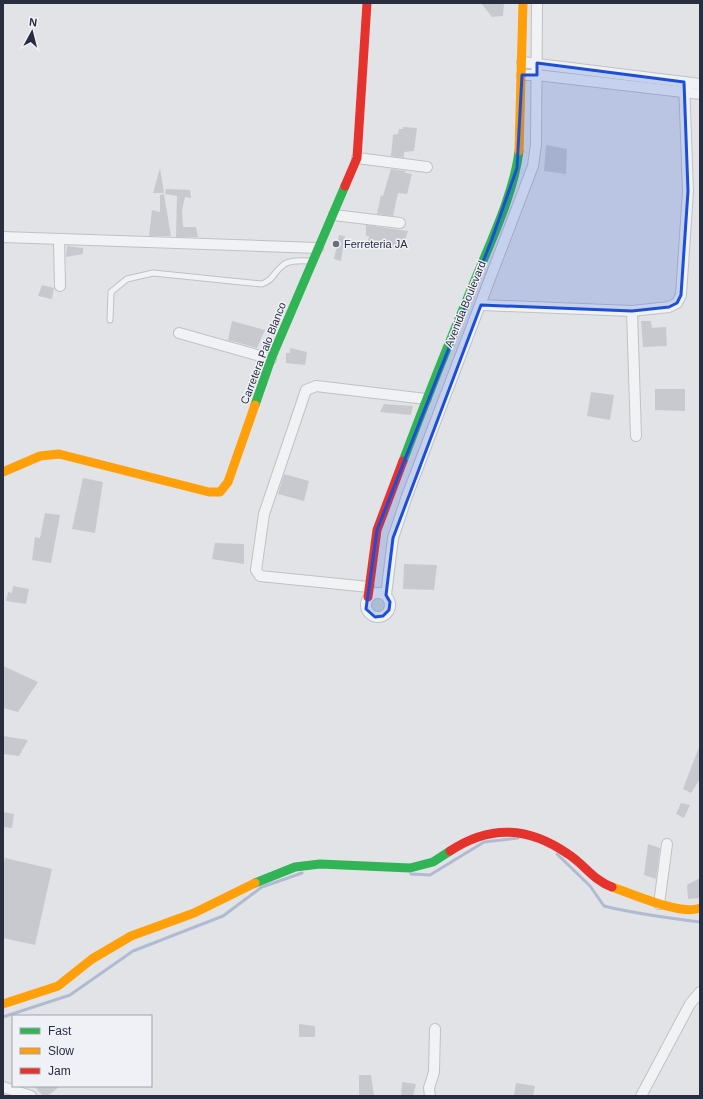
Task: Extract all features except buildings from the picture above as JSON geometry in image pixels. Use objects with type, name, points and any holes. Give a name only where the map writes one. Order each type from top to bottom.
[{"type":"street","name":"Carretera Palo Blanco","points":[[3,472],[40,456],[59,454],[209,492],[220,492],[228,482],[271,359],[318,248],[334,215],[357,158],[367,3]]},
{"type":"street","name":"Avenida Boulevard","points":[[369,592],[377,530],[426,399],[492,239],[517,168],[520,144],[523,3]]},
{"type":"street","name":"Avenida Boulevard","points":[[386,595],[393,538],[407,496],[481,305],[532,166],[536,145],[537,3]]},
{"type":"street","points":[[522,62],[537,63],[685,87],[700,94]]},
{"type":"street","points":[[522,75],[685,87],[700,84]]},
{"type":"street","points":[[481,305],[632,311],[669,307],[678,303],[681,295],[688,191],[685,87]]},
{"type":"street","points":[[357,158],[427,167]]},
{"type":"street","points":[[334,215],[400,223]]},
{"type":"street","points":[[3,237],[318,248]]},
{"type":"street","points":[[59,240],[60,286]]},
{"type":"street","points":[[632,311],[636,436]]},
{"type":"street","points":[[179,333],[271,359]]},
{"type":"street","points":[[369,592],[365,605],[371,615],[379,617],[389,610],[390,602],[386,595],[378,592],[369,592],[260,576],[256,570],[264,514],[306,390],[310,387],[316,386],[426,399]]},
{"type":"street","points":[[3,1004],[58,986],[92,959],[131,936],[194,913],[241,888],[295,867],[320,864],[410,868],[433,862],[465,841],[502,831],[521,832],[542,839],[569,854],[602,884],[659,904],[693,911],[700,908]]},
{"type":"street","points":[[659,904],[667,844]]},
{"type":"street","points":[[641,1096],[690,1004],[700,989]]},
{"type":"street","points":[[430,1096],[430,1081],[434,1072],[435,1029]]},
{"type":"street","points":[[3,1087],[31,1096]]},
{"type":"lane","points":[[110,320],[111,292],[127,279],[153,273],[262,284],[272,280],[281,266],[291,261],[313,261]]},
{"type":"highlighted area","points":[[537,63],[684,82],[688,191],[681,295],[677,303],[669,307],[632,311],[481,305],[393,538],[386,595],[390,602],[389,610],[383,616],[375,617],[366,609],[377,530],[492,239],[517,168],[522,75],[537,75]]},
{"type":"shaded area","points":[[378,595],[385,598],[388,605],[385,612],[378,615],[371,612],[368,605],[371,598]]},
{"type":"waterway","points":[[411,874],[430,875],[484,842],[518,838]]},
{"type":"waterway","points":[[557,854],[590,886],[604,906],[640,914],[700,922]]},
{"type":"waterway","points":[[3,1017],[70,995],[133,951],[223,916],[262,887],[302,873]]},
{"type":"traffic: fast","points":[[403,461],[420,415],[501,217],[512,183],[519,151]]},
{"type":"traffic: fast","points":[[255,405],[271,359],[345,186]]},
{"type":"traffic: fast","points":[[255,883],[295,867],[320,864],[410,868],[433,862],[450,851]]},
{"type":"traffic: slow","points":[[519,151],[523,3]]},
{"type":"traffic: slow","points":[[3,472],[40,456],[59,454],[209,492],[220,492],[228,482],[255,405]]},
{"type":"traffic: slow","points":[[3,1004],[58,986],[92,959],[131,936],[194,913],[255,883]]},
{"type":"traffic: slow","points":[[612,887],[670,907],[692,910],[700,908]]},
{"type":"traffic: jam","points":[[345,186],[357,158],[367,3]]},
{"type":"traffic: jam","points":[[368,597],[377,530],[403,461]]},
{"type":"traffic: jam","points":[[450,851],[465,842],[480,836],[510,832],[524,834],[539,838],[568,854],[594,877],[612,887]]},
{"type":"place","name":"Ferreteria JA","points":[[336,244]]}]
